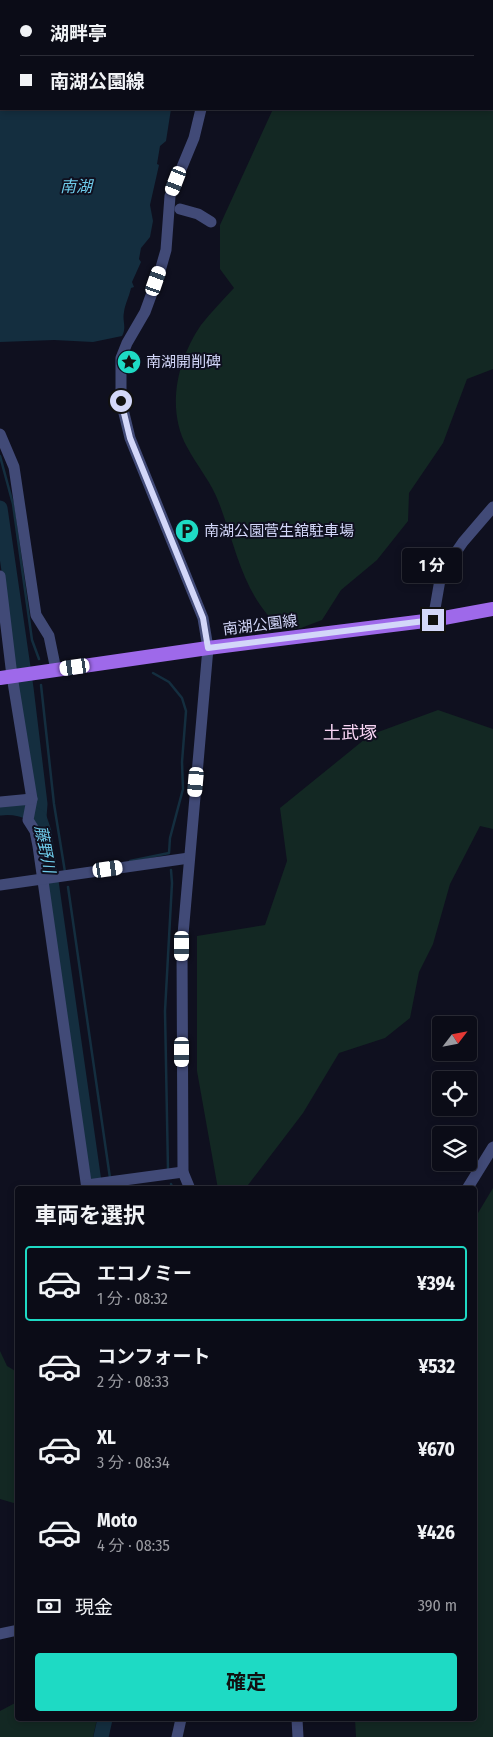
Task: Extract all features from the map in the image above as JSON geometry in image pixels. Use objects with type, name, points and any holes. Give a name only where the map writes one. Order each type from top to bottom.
[{"type":"main road","name":"南湖公園線","points":[[6,677],[208,648],[433,620],[493,609]]},
{"type":"street","points":[[189,1186],[183,1172],[182,946],[208,648],[203,618],[130,438],[121,401],[121,358],[127,343],[145,312],[166,250],[170,196],[194,138],[201,110]]},
{"type":"street","points":[[180,209],[198,214],[211,222]]},
{"type":"street","points":[[0,434],[14,467],[36,615],[50,636],[56,670]]},
{"type":"street","points":[[433,620],[441,574],[462,542],[493,507]]},
{"type":"street","points":[[0,576],[6,677],[31,808],[29,824],[35,831],[44,878],[87,1186]]},
{"type":"street","points":[[0,802],[31,808]]},
{"type":"street","points":[[0,885],[189,858]]},
{"type":"street","points":[[469,1186],[493,1147]]},
{"type":"street","points":[[91,1186],[183,1172]]},
{"type":"street","points":[[0,1634],[15,1631]]},
{"type":"street","points":[[176,1737],[180,1721]]},
{"type":"street","points":[[297,1721],[298,1737]]},
{"type":"green space","points":[[273,110],[493,110],[493,369],[467,379],[443,443],[409,493],[408,521],[377,560],[341,590],[322,620],[301,628],[283,630],[259,603],[250,588],[216,496],[187,447],[177,417],[177,385],[186,353],[201,325],[234,288],[220,269],[220,225]]},
{"type":"green space","points":[[438,710],[493,729],[493,829],[480,826],[450,884],[433,944],[419,972],[410,1018],[385,1038],[339,1053],[303,1113],[247,1186],[217,1186],[197,1071],[197,936],[265,925],[287,861],[280,808],[370,735]]},
{"type":"green space","points":[[493,1188],[493,1737],[356,1737],[355,1721],[477,1721],[477,1215]]},
{"type":"green space","points":[[0,1351],[7,1366],[15,1371],[15,1503],[0,1499]]},
{"type":"green space","points":[[15,1703],[15,1721],[97,1721],[93,1737],[0,1737],[0,1711]]},
{"type":"water","name":"南湖","points":[[0,110],[171,110],[166,141],[160,146],[157,164],[159,165],[150,205],[153,221],[150,237],[141,248],[139,259],[141,262],[132,282],[134,287],[131,288],[125,309],[122,336],[93,342],[54,340],[0,342]]},
{"type":"waterway","points":[[0,456],[13,504],[32,640],[39,659]]},
{"type":"waterway","name":"藤野川","points":[[0,508],[26,688],[40,804],[39,817],[44,832],[95,1186]]},
{"type":"waterway","points":[[130,861],[169,853],[170,838],[183,789],[182,762],[186,711],[182,698],[169,682],[153,673]]},
{"type":"waterway","points":[[41,685],[54,804],[65,872]]},
{"type":"waterway","points":[[0,808],[20,809],[39,817]]},
{"type":"waterway","points":[[168,1170],[165,1011],[172,883],[171,870]]},
{"type":"waterway","points":[[68,887],[110,1178]]},
{"type":"waterway","name":"藤野川","points":[[101,1737],[105,1721]]},
{"type":"place","name":"南湖開削碑","points":[[129,362]]},
{"type":"place","name":"南湖公園菅生舘駐車場","points":[[187,531]]},
{"type":"district","name":"土武塚","points":[[350,733]]},
{"type":"route","points":[[121,401],[130,438],[203,618],[208,648],[433,620]]}]
